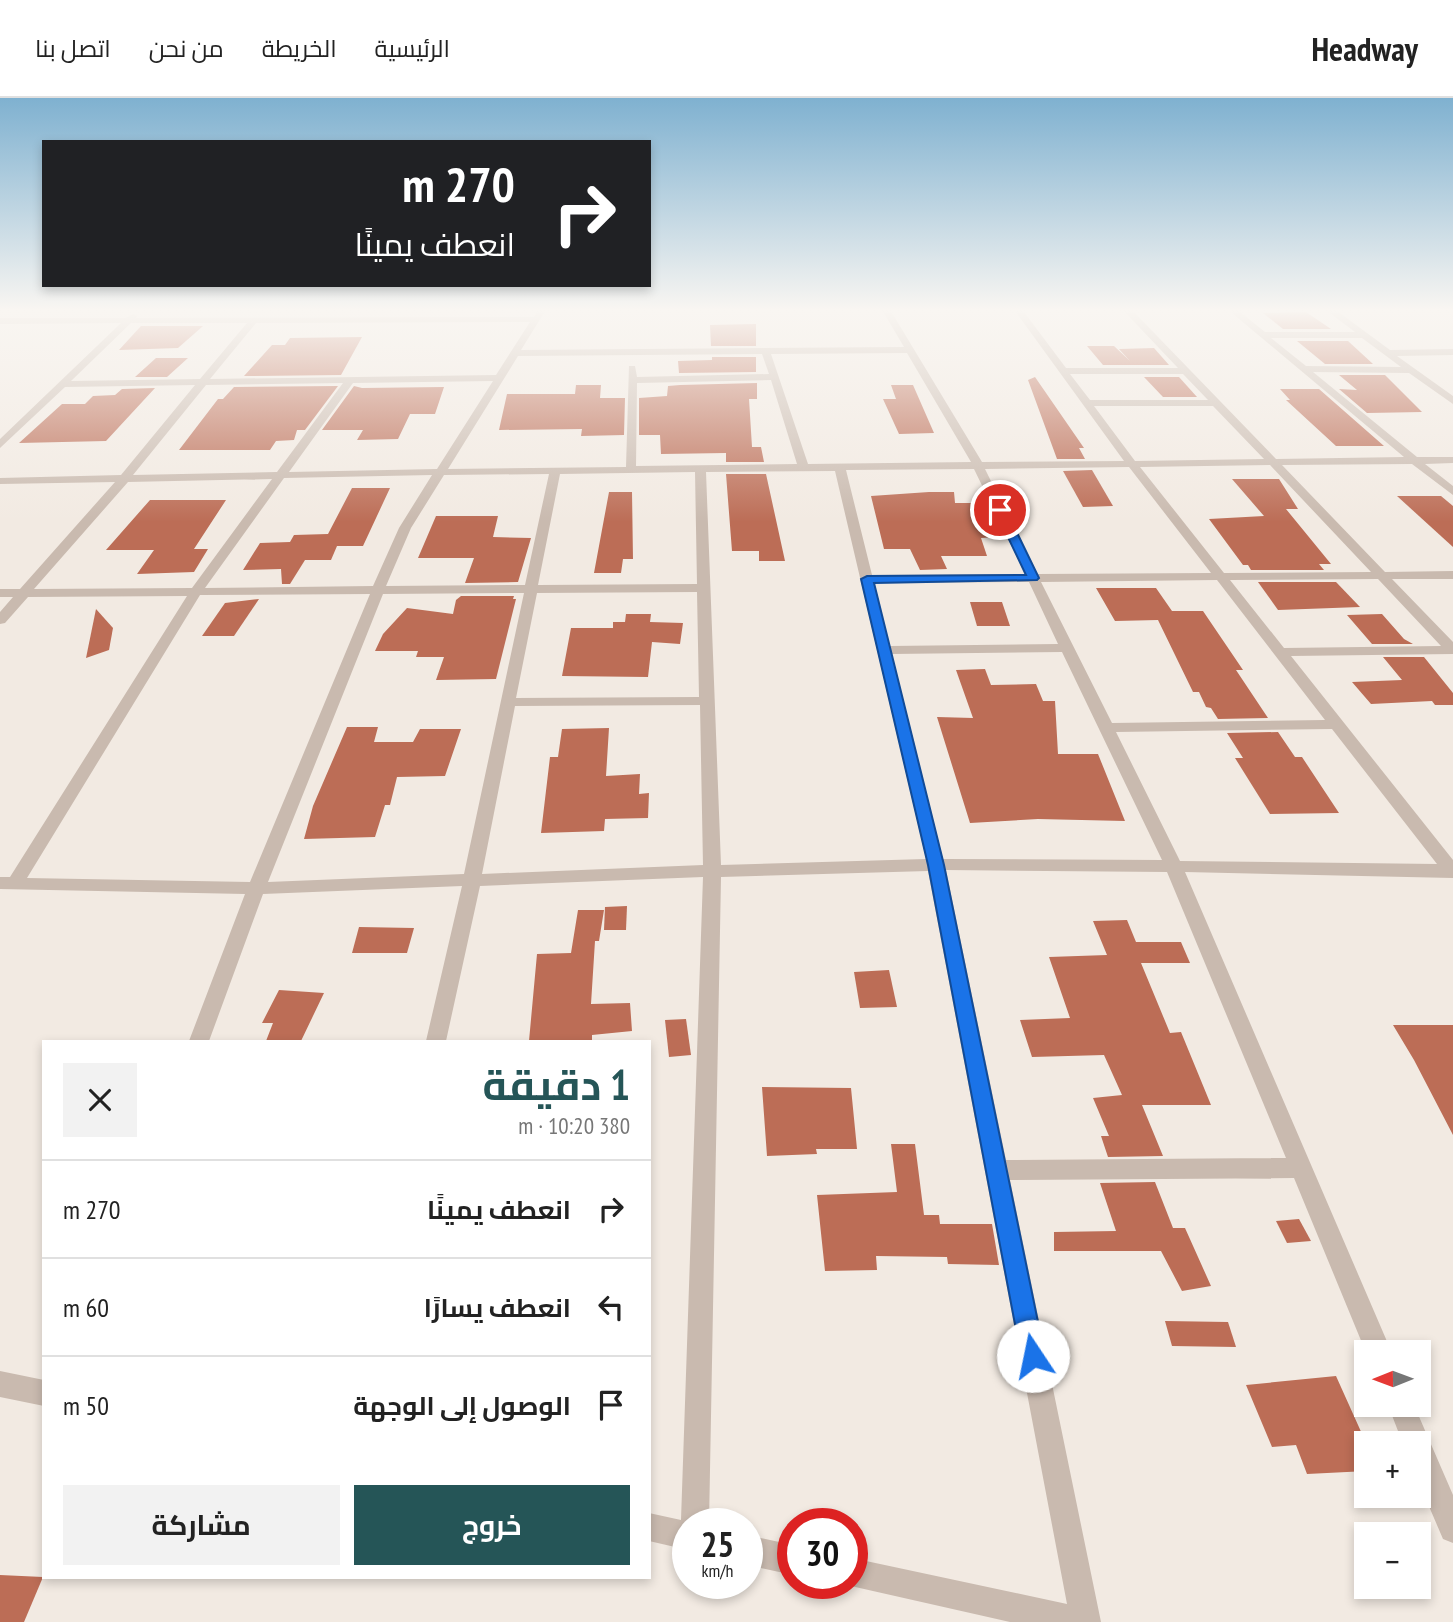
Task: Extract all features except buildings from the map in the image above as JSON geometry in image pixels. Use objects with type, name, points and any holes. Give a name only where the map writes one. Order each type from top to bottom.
[{"type":"street","points":[[0,445],[67,379]]},
{"type":"street","points":[[0,620],[125,478],[205,379]]},
{"type":"street","points":[[62,384],[416,379]]},
{"type":"street","points":[[199,1040],[256,888],[405,528],[499,379]]},
{"type":"street","points":[[631,469],[632,380],[674,379]]},
{"type":"street","points":[[775,379],[804,467]]},
{"type":"street","points":[[926,379],[978,466],[1174,867],[1374,1340]]},
{"type":"street","points":[[1070,379],[1132,464],[1453,871]]},
{"type":"street","points":[[1193,379],[1453,650]]},
{"type":"street","points":[[1317,379],[1453,492]]},
{"type":"street","points":[[1423,379],[1453,401]]},
{"type":"street","points":[[7,883],[196,591],[350,380]]},
{"type":"street","points":[[1087,403],[1217,403]]},
{"type":"street","points":[[0,481],[555,470],[1453,460]]},
{"type":"street","points":[[840,467],[936,865],[1086,1622]]},
{"type":"street","points":[[695,1508],[712,871],[700,469]]},
{"type":"street","points":[[436,1040],[472,881],[555,470]]},
{"type":"street","points":[[867,579],[1453,575]]},
{"type":"street","points":[[0,593],[703,588]]},
{"type":"street","points":[[884,650],[1068,648]]},
{"type":"street","points":[[1280,652],[1453,650]]},
{"type":"street","points":[[508,702],[707,701]]},
{"type":"street","points":[[1106,728],[1336,724]]},
{"type":"street","points":[[7,883],[256,888],[936,865],[1453,871]]},
{"type":"street","points":[[997,1170],[1301,1168]]},
{"type":"street","points":[[0,1384],[42,1393]]},
{"type":"street","points":[[1431,1477],[1453,1529]]},
{"type":"street","points":[[651,1528],[672,1533]]},
{"type":"street","points":[[868,1577],[991,1612],[1080,1622]]},
{"type":"route","points":[[1000,510],[1033,578],[867,579],[936,865],[1033,1356]]}]
